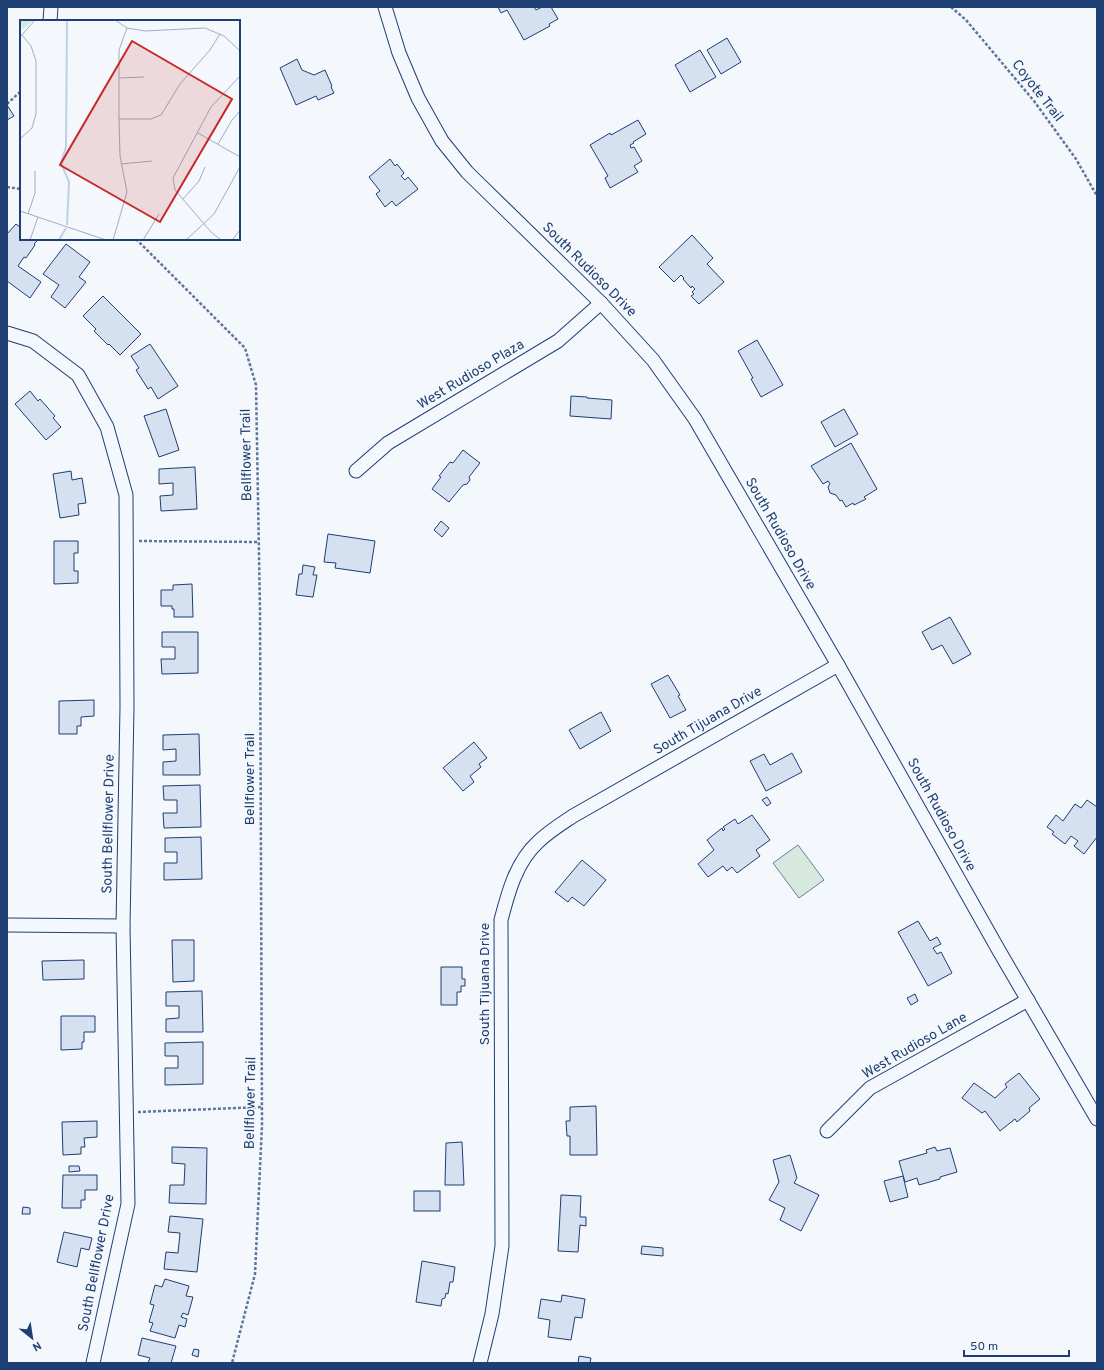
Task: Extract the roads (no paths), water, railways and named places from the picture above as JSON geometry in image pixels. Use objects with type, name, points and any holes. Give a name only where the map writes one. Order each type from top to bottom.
[{"type":"street","points":[[50,7],[50,20]]},
{"type":"street","name":"South Rudioso Drive","points":[[385,7],[399,53],[418,98],[442,141],[467,172],[601,302],[654,360],[695,419],[838,665],[1097,1119]]},
{"type":"street","name":"West Rudioso Plaza","points":[[356,471],[388,443],[558,341],[601,302]]},
{"type":"street","name":"South Bellflower Drive","points":[[7,333],[33,341],[78,375],[107,427],[126,495],[127,707],[123,926],[128,1204],[93,1363]]},
{"type":"street","name":"South Tijuana Drive","points":[[480,1363],[492,1314],[502,1246],[501,920],[508,890],[519,866],[537,843],[572,816],[838,665]]},
{"type":"street","points":[[7,925],[123,926]]},
{"type":"street","name":"West Rudioso Lane","points":[[827,1131],[870,1088],[1028,1000]]}]
